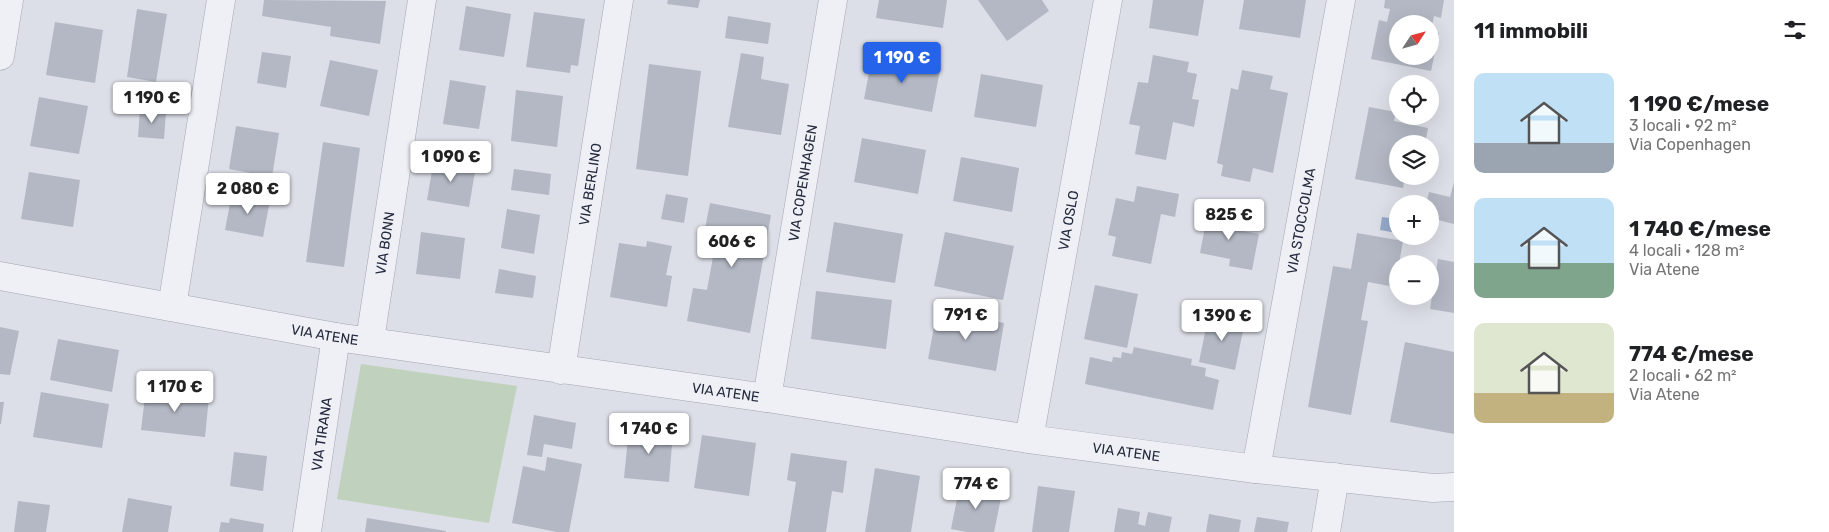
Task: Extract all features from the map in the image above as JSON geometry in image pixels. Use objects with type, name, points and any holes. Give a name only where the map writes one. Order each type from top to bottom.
[{"type":"street","points":[[0,56],[9,0]]},
{"type":"street","points":[[172,307],[221,0]]},
{"type":"street","name":"VIA BONN","points":[[370,340],[422,0]]},
{"type":"street","name":"VIA BERLINO","points":[[561,370],[619,0]]},
{"type":"street","name":"VIA COPENHAGEN","points":[[767,398],[833,0]]},
{"type":"street","name":"VIA OSLO","points":[[1029,439],[1108,0]]},
{"type":"street","name":"VIA STOCCOLMA","points":[[1256,469],[1341,0]]},
{"type":"street","name":"VIA ATENE","points":[[0,276],[336,337],[370,340],[561,370],[767,398],[1029,439],[1256,469],[1433,488],[1454,487]]},
{"type":"street","name":"VIA TIRANA","points":[[307,532],[336,337]]},
{"type":"street","points":[[1326,532],[1334,477]]},
{"type":"green space","points":[[361,364],[517,386],[489,523],[337,499]]},
{"type":"water","points":[[1382,217],[1389,218],[1389,232],[1380,230]]},
{"type":"building","points":[[264,0],[386,1],[380,44],[330,36],[331,27],[262,16]]},
{"type":"building","points":[[668,0],[700,0],[698,8],[667,4]]},
{"type":"building","points":[[879,0],[947,0],[943,28],[876,18]]},
{"type":"building","points":[[978,0],[1042,0],[1049,11],[1007,41]]},
{"type":"building","points":[[1153,0],[1204,0],[1198,36],[1149,28]]},
{"type":"building","points":[[1244,0],[1306,0],[1300,38],[1239,29]]},
{"type":"building","points":[[1385,0],[1444,0],[1441,18],[1439,15],[1389,15],[1389,63],[1371,59],[1379,20],[1387,22],[1390,9],[1384,8]]},
{"type":"building","points":[[466,6],[511,14],[504,57],[459,50]]},
{"type":"building","points":[[137,9],[167,14],[156,82],[127,77]]},
{"type":"building","points":[[534,12],[585,19],[578,66],[571,65],[570,73],[526,67]]},
{"type":"building","points":[[728,16],[771,23],[768,44],[725,38]]},
{"type":"building","points":[[55,22],[103,30],[95,83],[46,75]]},
{"type":"building","points":[[262,52],[291,56],[286,88],[257,83]]},
{"type":"building","points":[[741,53],[764,57],[761,79],[789,84],[781,135],[728,127]]},
{"type":"building","points":[[1153,55],[1189,62],[1187,72],[1197,74],[1192,99],[1199,100],[1194,127],[1173,122],[1166,160],[1135,154],[1140,126],[1129,124],[1138,82],[1148,83]]},
{"type":"building","points":[[872,57],[940,70],[932,112],[864,99]]},
{"type":"building","points":[[330,60],[378,70],[369,116],[320,106]]},
{"type":"building","points":[[649,64],[701,71],[688,176],[636,169]]},
{"type":"building","points":[[1401,65],[1432,65],[1431,71]]},
{"type":"building","points":[[1242,70],[1273,76],[1270,89],[1288,93],[1273,173],[1253,168],[1250,182],[1221,176],[1223,165],[1217,163],[1231,88],[1238,90]]},
{"type":"building","points":[[981,74],[1043,85],[1036,127],[974,117]]},
{"type":"building","points":[[450,80],[486,86],[479,129],[443,124]]},
{"type":"building","points":[[516,90],[563,96],[557,147],[511,141]]},
{"type":"building","points":[[39,97],[88,106],[79,154],[30,146]]},
{"type":"building","points":[[1369,107],[1389,111],[1389,125],[1413,125],[1428,128],[1427,135],[1389,135],[1389,185],[1404,185],[1403,188],[1355,179]]},
{"type":"building","points":[[140,110],[166,112],[164,139],[138,137]]},
{"type":"building","points":[[236,126],[279,133],[272,177],[229,169]]},
{"type":"building","points":[[862,138],[926,150],[918,194],[854,182]]},
{"type":"building","points":[[323,142],[360,148],[344,267],[306,262]]},
{"type":"building","points":[[961,157],[1019,168],[1012,212],[953,201]]},
{"type":"building","points":[[434,159],[476,166],[469,207],[427,200]]},
{"type":"building","points":[[514,169],[551,174],[549,195],[511,190]]},
{"type":"building","points":[[29,172],[80,180],[73,227],[21,219]]},
{"type":"building","points":[[1454,182],[1454,224],[1439,220],[1439,195],[1428,195],[1429,192],[1450,197]]},
{"type":"building","points":[[1137,186],[1179,194],[1175,217],[1161,214],[1151,264],[1112,256],[1116,237],[1108,235],[1116,198],[1134,202]]},
{"type":"building","points":[[232,193],[270,200],[263,237],[225,230]]},
{"type":"building","points":[[666,194],[688,198],[684,223],[661,219]]},
{"type":"building","points":[[710,203],[771,215],[750,333],[687,321],[693,288],[707,290],[715,246],[702,244]]},
{"type":"building","points":[[507,209],[540,215],[534,254],[501,248]]},
{"type":"building","points":[[1208,211],[1240,216],[1237,230],[1259,234],[1252,270],[1229,266],[1230,259],[1200,253]]},
{"type":"building","points":[[834,222],[903,234],[895,283],[826,272]]},
{"type":"building","points":[[421,232],[465,238],[460,279],[416,274]]},
{"type":"building","points":[[945,232],[1014,246],[1003,300],[934,286]]},
{"type":"building","points":[[1357,233],[1389,239],[1389,245],[1402,245],[1401,255],[1389,255],[1389,286],[1368,282],[1361,320],[1368,321],[1351,415],[1308,407],[1333,266],[1351,269]]},
{"type":"building","points":[[647,241],[672,246],[666,275],[672,276],[667,307],[610,297],[619,243],[646,247]]},
{"type":"building","points":[[1439,259],[1454,262],[1454,313],[1430,309],[1431,305],[1439,305]]},
{"type":"building","points":[[499,269],[536,276],[533,298],[495,293]]},
{"type":"building","points":[[1095,285],[1138,294],[1127,348],[1084,339]]},
{"type":"building","points":[[816,291],[892,300],[886,349],[811,339]]},
{"type":"building","points":[[937,311],[1004,323],[996,371],[928,359]]},
{"type":"building","points":[[1209,313],[1245,321],[1235,370],[1199,362]]},
{"type":"building","points":[[0,327],[19,331],[10,375],[0,374]]},
{"type":"building","points":[[58,339],[119,350],[112,392],[50,380]]},
{"type":"building","points":[[1405,342],[1454,352],[1454,434],[1390,422]]},
{"type":"building","points":[[1134,347],[1192,359],[1191,365],[1206,368],[1205,376],[1219,380],[1213,410],[1085,384],[1090,357],[1112,362],[1113,357],[1121,358],[1122,352],[1132,354]]},
{"type":"building","points":[[146,389],[209,397],[205,437],[141,430]]},
{"type":"building","points":[[41,392],[109,404],[102,448],[33,437]]},
{"type":"building","points":[[0,402],[4,402],[1,424],[0,424]]},
{"type":"building","points":[[534,415],[576,423],[572,449],[544,444],[542,457],[527,455]]},
{"type":"building","points":[[629,428],[673,432],[669,482],[624,478]]},
{"type":"building","points":[[702,435],[756,443],[749,496],[694,488]]},
{"type":"building","points":[[234,452],[267,456],[263,491],[230,486]]},
{"type":"building","points":[[791,453],[847,461],[843,493],[832,491],[826,532],[788,532],[796,482],[787,480]]},
{"type":"building","points":[[547,457],[582,464],[569,532],[557,532],[512,523],[523,466],[545,471]]},
{"type":"building","points":[[875,468],[920,476],[911,532],[865,532]]},
{"type":"building","points":[[960,484],[1002,493],[994,532],[967,532],[951,529]]},
{"type":"building","points":[[1038,486],[1075,491],[1069,532],[1032,532]]},
{"type":"building","points":[[128,498],[172,506],[168,532],[122,532]]},
{"type":"building","points":[[18,501],[50,505],[46,532],[14,532]]},
{"type":"building","points":[[1118,508],[1140,512],[1138,524],[1145,526],[1148,512],[1172,517],[1169,532],[1114,532]]},
{"type":"building","points":[[1209,514],[1241,520],[1239,532],[1206,532]]},
{"type":"building","points":[[1257,517],[1289,522],[1287,532],[1254,532]]},
{"type":"building","points":[[230,518],[264,524],[263,532],[219,532],[221,522],[229,523]]},
{"type":"building","points":[[367,518],[446,531],[446,532],[365,532]]}]
